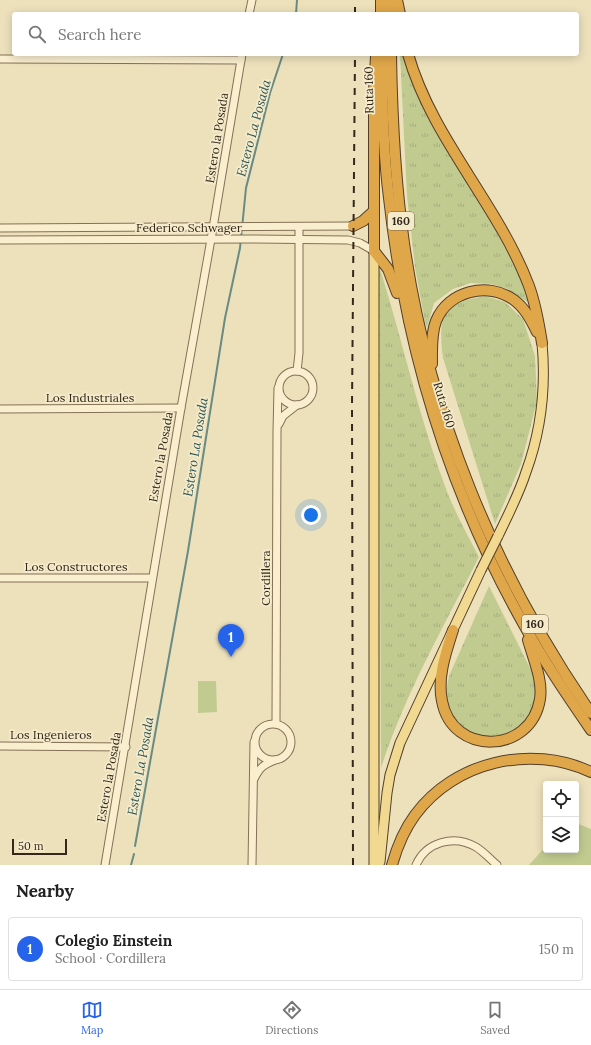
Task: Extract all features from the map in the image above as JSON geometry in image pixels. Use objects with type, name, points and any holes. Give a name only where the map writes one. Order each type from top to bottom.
[{"type":"highway","points":[[381,0],[381,12]]},
{"type":"highway","points":[[391,0],[391,12]]},
{"type":"highway","points":[[397,0],[400,12]]},
{"type":"highway","points":[[377,56],[374,91],[374,251],[384,262],[391,276],[408,321]]},
{"type":"highway","name":"Ruta 160","points":[[382,56],[383,128],[388,197],[408,321],[425,389],[452,472],[491,562],[523,625],[565,693],[591,730]]},
{"type":"highway","name":"Ruta 160","points":[[392,56],[394,155],[400,218],[413,296],[434,384],[465,478],[500,559],[544,641],[591,713]]},
{"type":"highway","points":[[409,56],[417,82],[430,111],[518,260],[534,300],[542,343]]},
{"type":"highway","points":[[353,226],[363,221],[374,210]]},
{"type":"highway","points":[[434,384],[432,341],[436,321],[442,311],[450,303],[468,292],[482,290],[495,291],[515,300],[528,315],[542,343]]},
{"type":"highway","points":[[453,630],[445,655],[441,679],[441,693],[444,709],[451,722],[463,734],[476,740],[496,742],[515,736],[525,728],[534,717],[540,700],[539,677],[523,625]]},
{"type":"highway","points":[[392,865],[402,838],[409,824],[420,809],[442,788],[467,773],[495,763],[515,759],[535,758],[562,761],[591,772]]},
{"type":"main road","points":[[374,251],[374,865]]},
{"type":"main road","points":[[379,865],[384,810],[389,781],[406,728],[498,536],[521,485],[535,445],[540,416],[544,373],[542,343]]},
{"type":"street","points":[[250,12],[252,0]]},
{"type":"street","points":[[0,59],[242,57]]},
{"type":"street","name":"Estero la Posada","points":[[105,865],[126,746],[152,578],[242,57]]},
{"type":"street","name":"Federico Schwager","points":[[0,228],[213,228],[353,226]]},
{"type":"street","points":[[298,405],[286,403],[282,399],[278,388],[282,378],[286,374],[297,371],[299,353],[299,227]]},
{"type":"street","points":[[21,240],[22,228]]},
{"type":"street","points":[[116,239],[117,228]]},
{"type":"street","name":"Federico Schwager","points":[[0,240],[299,239],[356,241],[374,251]]},
{"type":"street","name":"Cordillera","points":[[277,432],[280,420],[283,416],[308,400],[312,390],[310,380],[302,372],[297,371]]},
{"type":"street","name":"Cordillera","points":[[276,724],[278,388]]},
{"type":"street","name":"Los Industriales","points":[[0,409],[181,408]]},
{"type":"street","name":"Los Constructores","points":[[0,578],[152,578]]},
{"type":"street","points":[[252,865],[253,781],[255,736],[264,726],[276,724],[286,730],[290,740],[288,751],[285,755],[264,764],[253,781]]},
{"type":"street","points":[[254,742],[255,748],[263,757],[275,760]]},
{"type":"street","name":"Los Ingenieros","points":[[0,746],[126,746]]},
{"type":"street","points":[[416,865],[425,851],[437,843],[451,841],[470,844],[480,850],[497,865]]},
{"type":"green space","points":[[400,56],[406,56],[436,133],[491,221],[519,275],[530,304],[508,289],[491,284],[471,283],[453,289],[434,303],[427,328],[415,267],[407,196]]},
{"type":"green space","points":[[379,268],[438,467],[455,510],[479,557],[413,687],[381,768]]},
{"type":"green space","points":[[485,296],[505,302],[523,319],[535,356],[537,401],[521,464],[495,524],[443,358],[441,338],[444,317],[446,311],[450,307],[462,301]]},
{"type":"green space","points":[[489,586],[537,685],[537,697],[527,722],[503,738],[475,736],[462,729],[453,718],[447,705],[446,690],[449,676]]},
{"type":"green space","points":[[198,681],[216,681],[217,712],[198,713]]},
{"type":"green space","points":[[579,824],[591,829],[591,865],[529,865],[543,849],[543,853],[579,853]]},
{"type":"waterway","name":"Estero La Posada","points":[[296,12],[297,0]]},
{"type":"waterway","name":"Estero La Posada","points":[[135,846],[188,551],[225,318],[240,248],[246,188],[270,93],[282,56]]},
{"type":"waterway","name":"Estero La Posada","points":[[131,865],[134,854]]},
{"type":"railway","points":[[355,0],[355,12]]},
{"type":"railway","points":[[353,865],[352,406],[355,56]]},
{"type":"place","name":"Colegio Einstein","points":[[231,657]]}]
